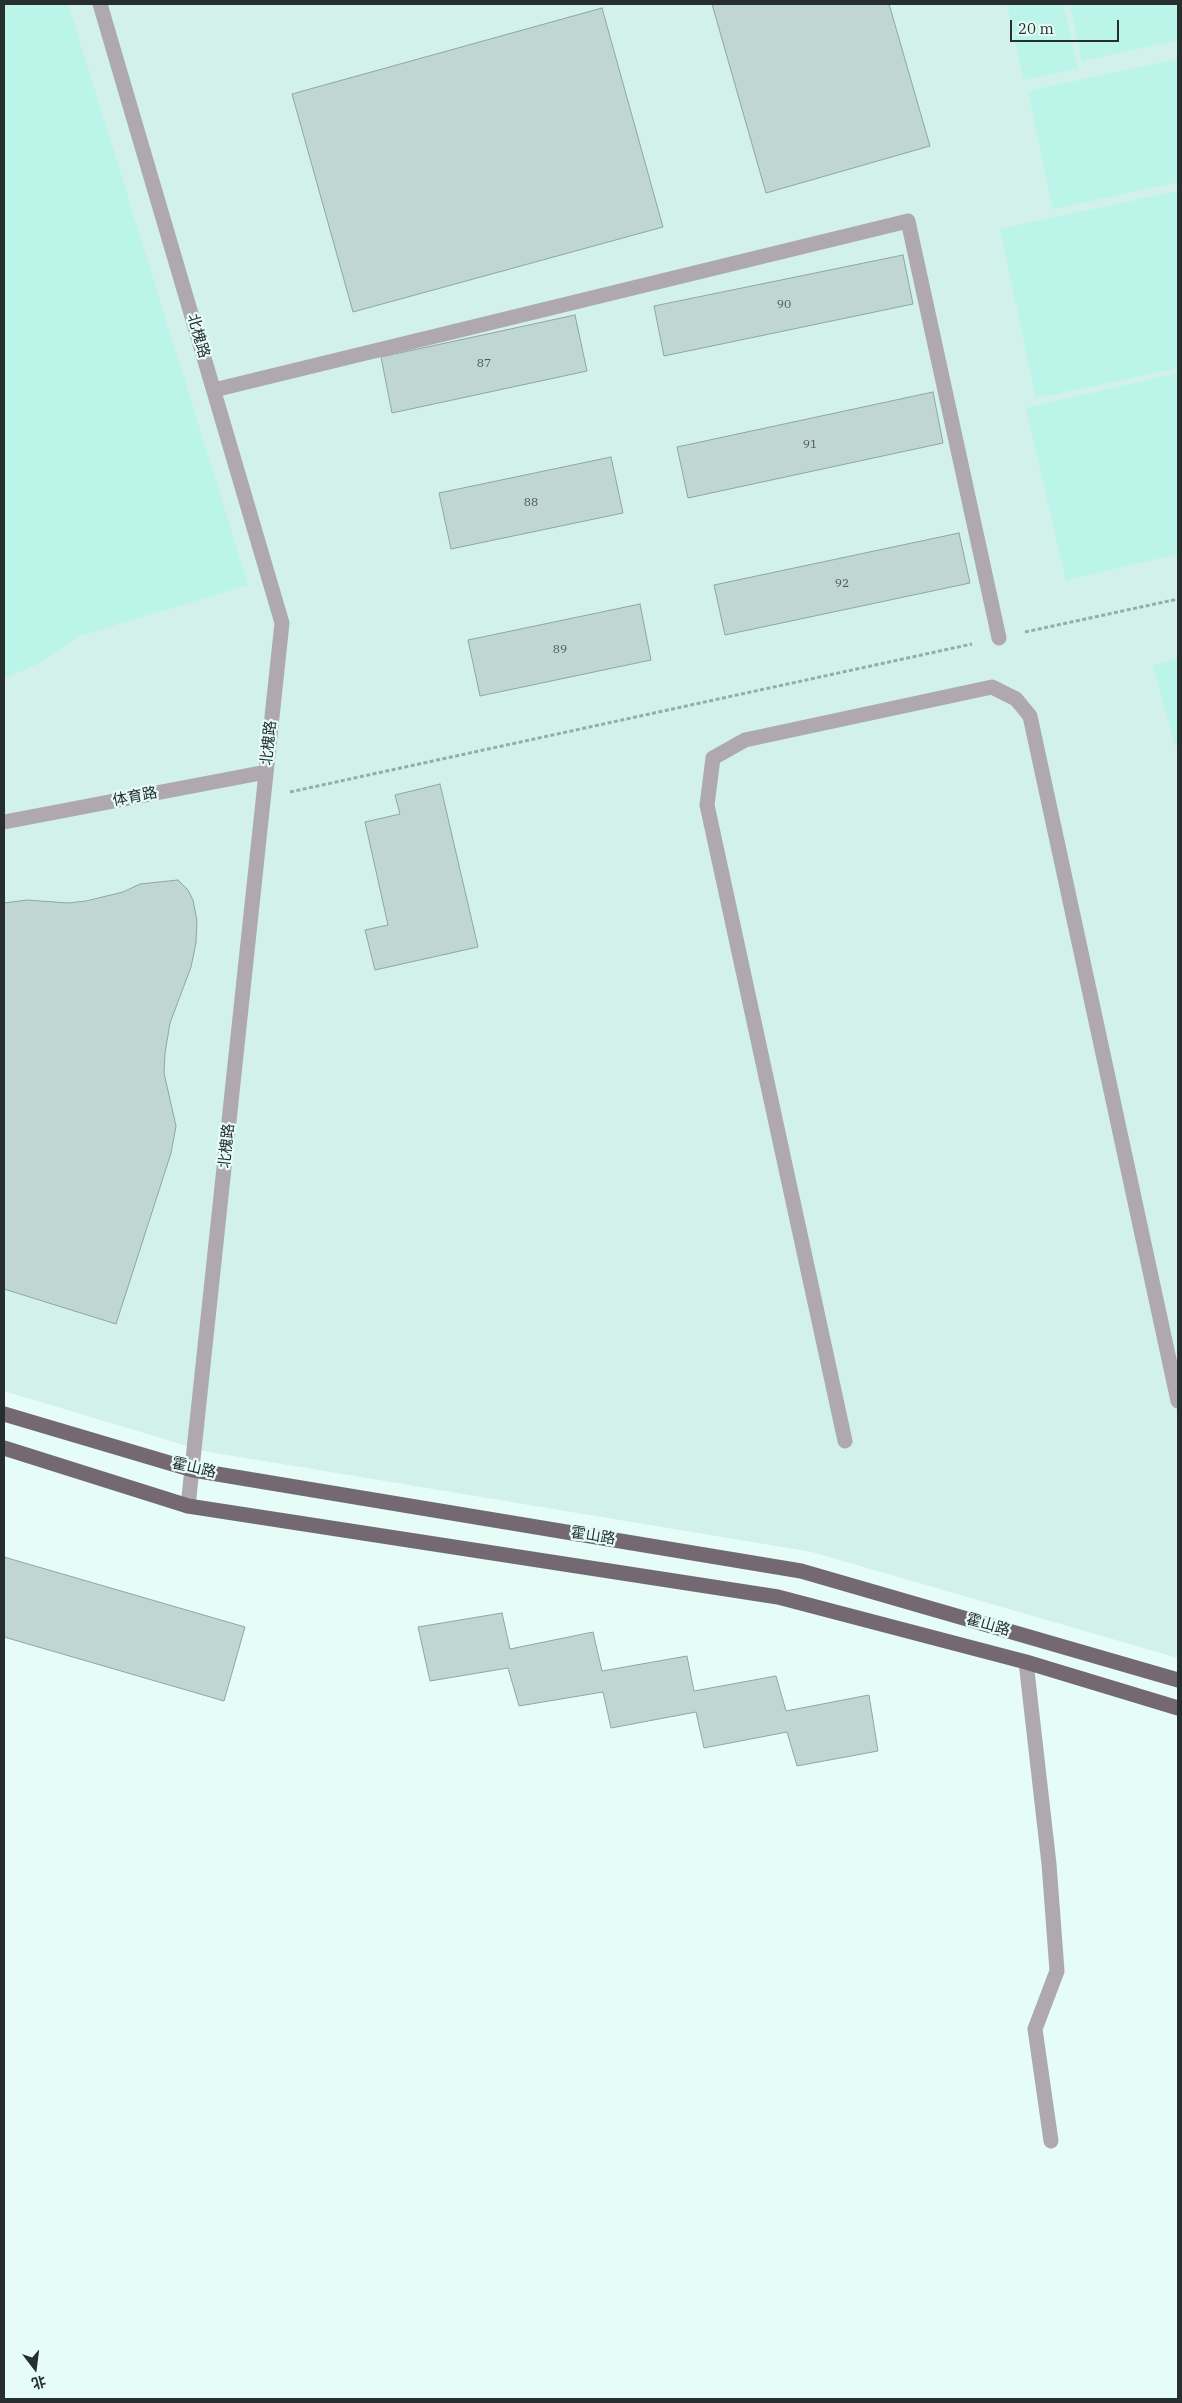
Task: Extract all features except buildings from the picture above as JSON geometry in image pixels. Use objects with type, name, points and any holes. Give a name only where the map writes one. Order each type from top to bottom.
[{"type":"main road","name":"霍山路","points":[[4,1414],[193,1470],[800,1571],[1178,1680]]},
{"type":"main road","name":"霍山路","points":[[4,1448],[188,1506],[778,1597],[1026,1662],[1178,1708]]},
{"type":"street","name":"北槐路","points":[[100,4],[282,624],[188,1506]]},
{"type":"street","points":[[214,390],[908,221],[999,638]]},
{"type":"street","points":[[844,1441],[707,805],[713,758],[746,740],[992,687],[1016,698],[1030,716],[1178,1400]]},
{"type":"street","name":"体育路","points":[[4,822],[266,772]]},
{"type":"street","points":[[1026,1662],[1049,1864],[1057,1971],[1035,2029],[1051,2141]]},
{"type":"path","points":[[264,798],[1178,599]]},
{"type":"shaded area","points":[[4,4],[1178,4],[1178,1658],[812,1552],[204,1451],[4,1391]]},
{"type":"green space","points":[[4,4],[68,4],[248,585],[79,636],[33,666],[4,678]]},
{"type":"green space","points":[[1007,4],[1063,4],[1078,68],[1024,80]]},
{"type":"green space","points":[[1070,4],[1178,4],[1178,40],[1082,61]]},
{"type":"green space","points":[[1178,59],[1178,182],[1053,209],[1028,91]]},
{"type":"green space","points":[[1178,191],[1178,368],[1036,398],[1000,229]]},
{"type":"green space","points":[[1178,373],[1178,554],[1066,580],[1026,408]]},
{"type":"green space","points":[[1178,659],[1178,745],[1175,746],[1153,665]]}]
